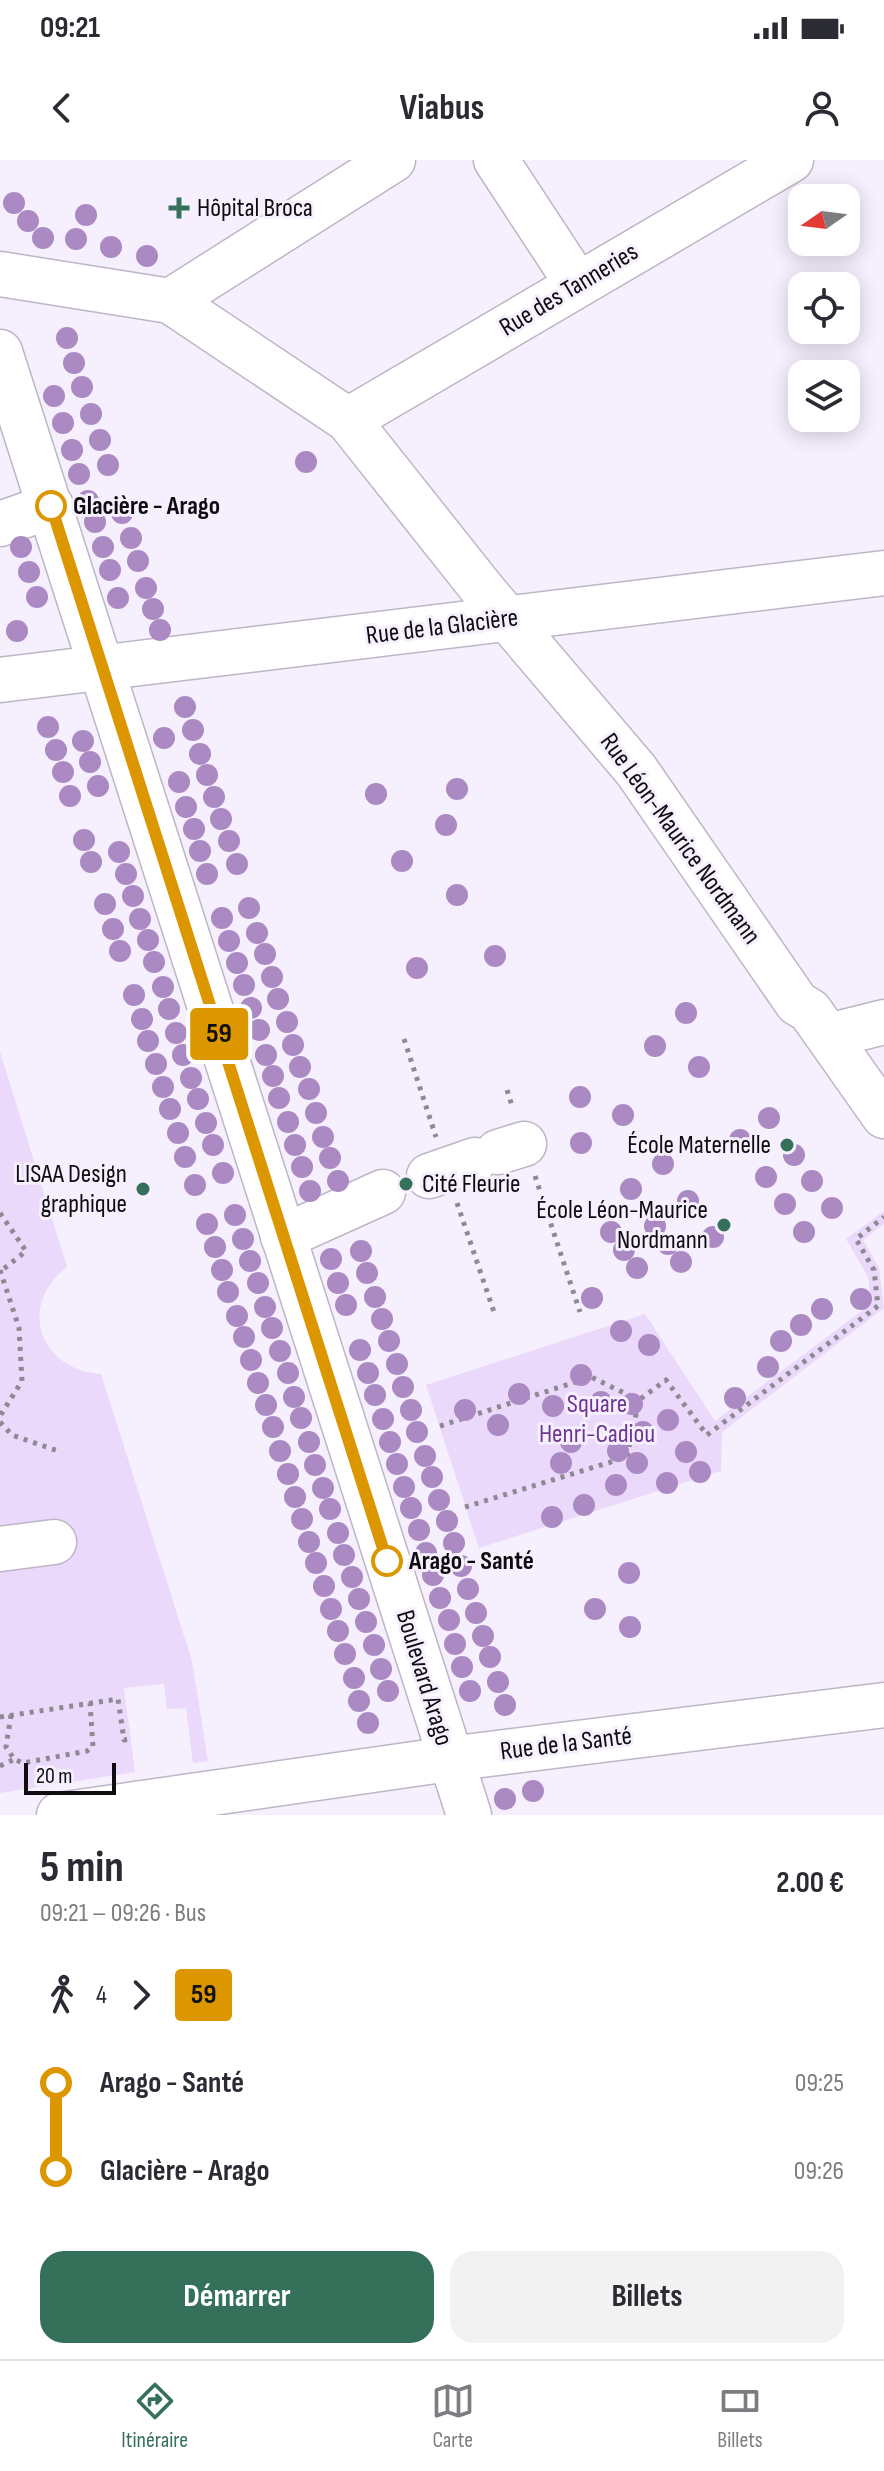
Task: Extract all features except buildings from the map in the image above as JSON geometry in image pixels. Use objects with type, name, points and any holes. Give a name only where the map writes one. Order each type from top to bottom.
[{"type":"street","points":[[170,301],[393,160]]},
{"type":"street","points":[[496,160],[578,285]]},
{"type":"street","name":"Rue des Tanneries","points":[[348,420],[791,160]]},
{"type":"street","name":"Rue Léon-Maurice Nordmann","points":[[0,274],[170,301],[348,420],[508,619],[636,770],[797,1003],[810,1011],[828,1036],[869,1069],[884,1116]]},
{"type":"street","name":"Boulevard Arago","points":[[0,352],[469,1815]]},
{"type":"street","points":[[0,524],[51,506]]},
{"type":"street","name":"Rue de la Glacière","points":[[0,680],[884,573]]},
{"type":"street","points":[[828,1036],[884,1022]]},
{"type":"street","points":[[283,1237],[383,1192]]},
{"type":"street","points":[[0,1549],[54,1542]]},
{"type":"street","name":"Rue de la Santé","points":[[59,1815],[147,1809],[449,1759],[884,1705]]},
{"type":"path","points":[[404,1039],[475,1161],[580,1312]]},
{"type":"path","points":[[495,1315],[475,1161],[507,1090]]},
{"type":"path","points":[[0,1213],[26,1251],[1,1270],[19,1328],[22,1381],[0,1416]]},
{"type":"path","points":[[465,1507],[627,1457],[639,1400],[666,1380],[707,1435],[878,1306],[874,1270],[856,1239],[884,1217]]},
{"type":"path","points":[[440,1426],[591,1377],[639,1400]]},
{"type":"path","points":[[0,1422],[12,1435],[61,1452]]},
{"type":"path","points":[[0,1717],[118,1699],[124,1740],[130,1739]]},
{"type":"path","points":[[11,1715],[6,1747],[14,1759],[23,1763],[93,1747],[90,1703]]},
{"type":"path","points":[[0,1766],[14,1759]]},
{"type":"green space","points":[[0,1052],[67,1267],[52,1282],[42,1299],[39,1316],[42,1333],[62,1361],[80,1370],[101,1374],[192,1661],[208,1761],[193,1763],[186,1708],[167,1709],[164,1684],[124,1688],[135,1772],[0,1793]]},
{"type":"green space","name":"Square Henri-Cadiou","points":[[884,1211],[884,1224],[863,1240],[879,1268],[884,1308],[722,1432],[721,1471],[479,1548],[426,1385],[645,1314],[715,1421],[871,1304],[868,1277],[846,1239]]},
{"type":"bus line","name":"59","points":[[51,506],[387,1561]]},
{"type":"place","name":"Hôpital Broca","points":[[179,208]]},
{"type":"place","name":"Glacière - Arago","points":[[51,506]]},
{"type":"place","name":"École Maternelle","points":[[787,1145]]},
{"type":"place","name":"Cité Fleurie","points":[[406,1184]]},
{"type":"place","name":"LISAA Design graphique","points":[[143,1189]]},
{"type":"place","name":"École Léon-Maurice Nordmann","points":[[724,1225]]},
{"type":"place","name":"Arago - Santé","points":[[387,1561]]}]
